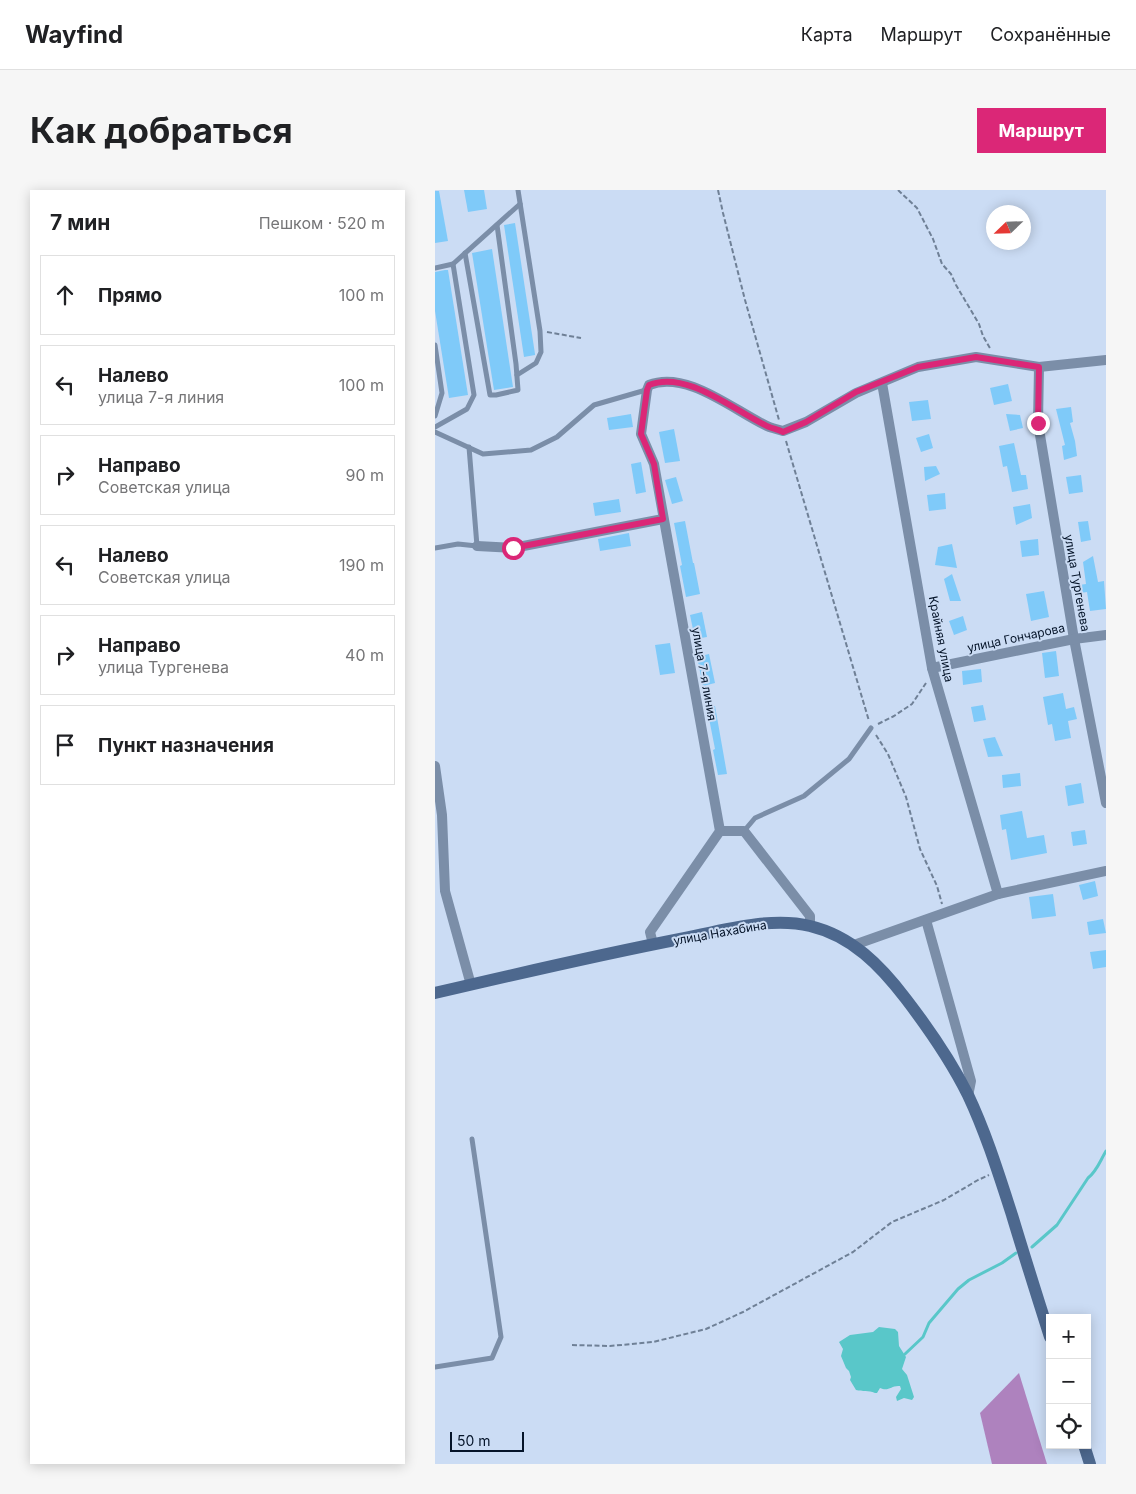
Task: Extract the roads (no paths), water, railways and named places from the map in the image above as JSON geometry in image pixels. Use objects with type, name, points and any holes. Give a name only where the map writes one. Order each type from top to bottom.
[{"type":"main road","name":"улица Нахабина","points":[[435,993],[653,944],[743,927],[776,923],[810,926],[832,934],[854,946],[876,963],[913,1007],[947,1056],[968,1096],[998,1171],[1046,1324]]},
{"type":"main road","points":[[1085,1449],[1090,1464]]},
{"type":"street","points":[[647,390],[649,385],[658,381],[687,384],[767,426],[783,432],[806,422],[856,392],[918,367],[976,357],[1039,367],[1106,360]]},
{"type":"street","name":"улица Тургенева","points":[[1039,367],[1038,423],[1074,639],[1106,802]]},
{"type":"street","name":"Крайняя улица","points":[[882,383],[932,668],[998,894]]},
{"type":"street","name":"улица 7-я линия","points":[[647,390],[641,434],[654,464],[720,831]]},
{"type":"street","points":[[477,546],[513,548],[663,519]]},
{"type":"street","name":"улица Гончарова","points":[[932,668],[1106,634]]},
{"type":"street","points":[[435,766],[442,815],[445,891],[471,985]]},
{"type":"street","points":[[653,944],[650,932],[720,831],[744,831],[810,916],[810,926]]},
{"type":"street","points":[[854,946],[998,894],[1106,871]]},
{"type":"street","points":[[926,920],[971,1081],[968,1096]]},
{"type":"lane","points":[[517,375],[536,364],[541,352],[540,331],[518,190]]},
{"type":"lane","points":[[435,268],[453,264],[520,204]]},
{"type":"lane","points":[[465,253],[490,394],[496,395],[518,390],[497,225]]},
{"type":"lane","points":[[435,428],[467,409],[474,395],[453,264]]},
{"type":"lane","points":[[435,345],[442,393],[435,416]]},
{"type":"lane","points":[[435,432],[483,454],[531,450],[557,438],[594,405],[647,390]]},
{"type":"lane","points":[[435,548],[458,544],[477,546],[469,447]]},
{"type":"lane","points":[[744,831],[755,818],[804,796],[849,759],[871,728]]},
{"type":"lane","points":[[435,1367],[492,1358],[501,1337],[472,1139]]},
{"type":"waterway","points":[[1032,1247],[1057,1225],[1096,1169],[1106,1151]]},
{"type":"waterway","points":[[905,1354],[923,1337],[929,1323],[958,1289],[969,1280],[1002,1263],[1016,1253]]}]
